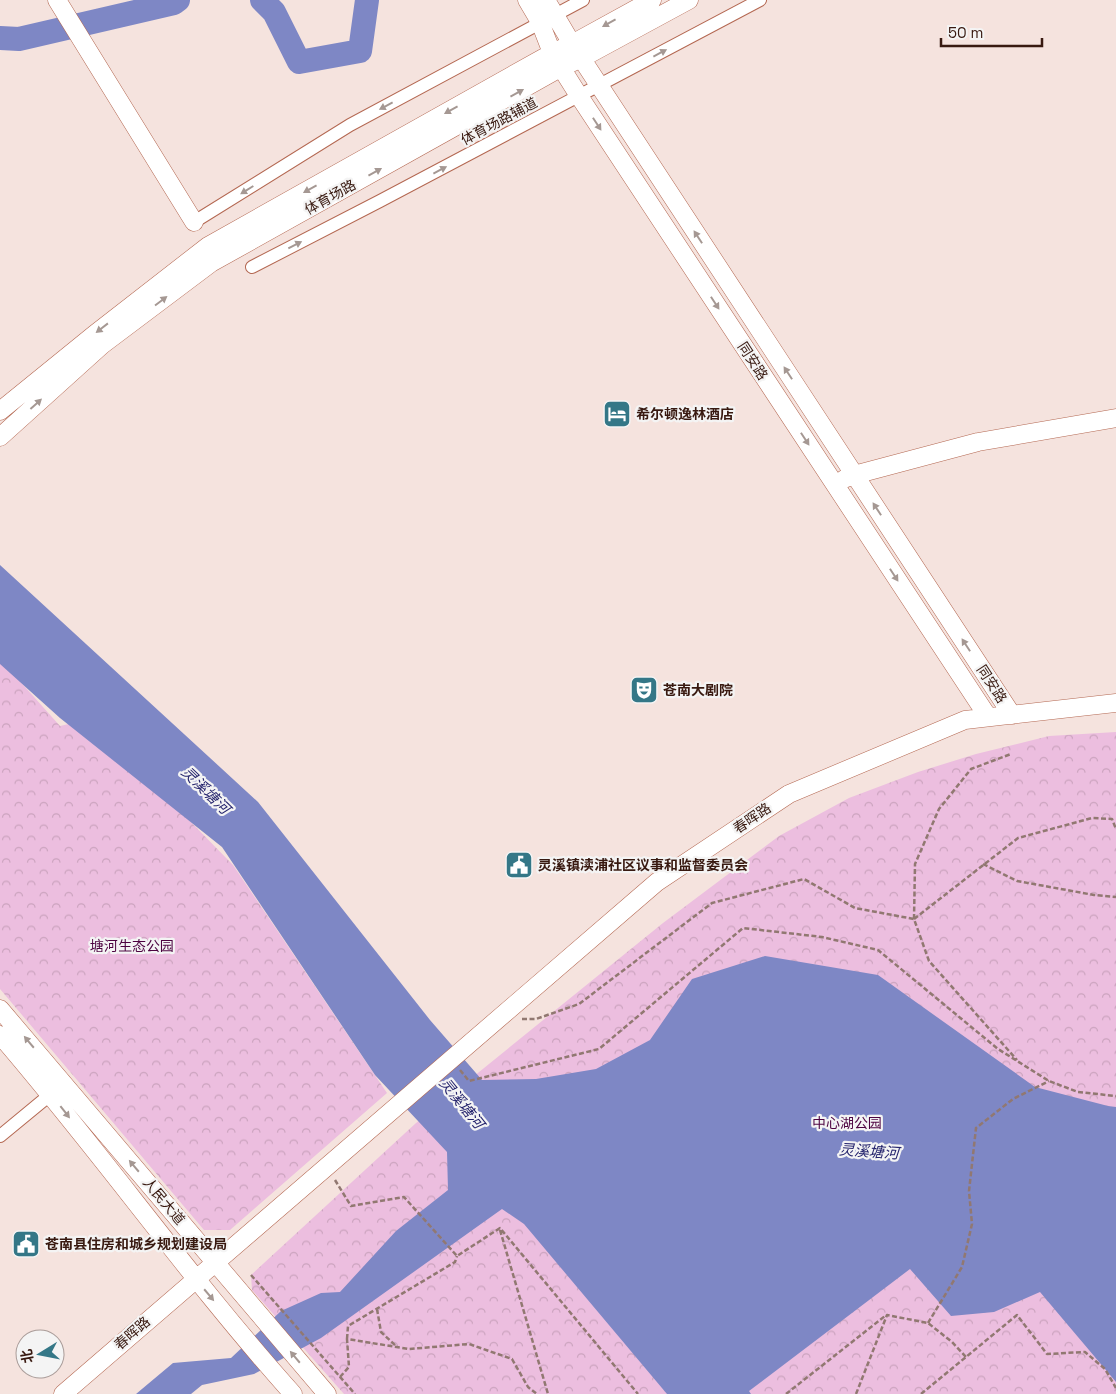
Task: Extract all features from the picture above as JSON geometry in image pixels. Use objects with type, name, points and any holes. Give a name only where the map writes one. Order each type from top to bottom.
[{"type":"street","name":"同安路","points":[[527,0],[547,12],[582,58],[1012,715]]},
{"type":"street","points":[[60,4],[194,222],[350,125],[547,12],[583,0]]},
{"type":"street","name":"体育场路","points":[[0,437],[102,345],[211,263],[557,60],[572,44],[652,0]]},
{"type":"street","name":"体育场路","points":[[0,411],[208,246],[557,60],[582,58],[689,0]]},
{"type":"street","name":"体育场路辅道","points":[[252,267],[380,202],[760,0]]},
{"type":"street","name":"同安路","points":[[547,12],[557,60],[579,96],[988,717]]},
{"type":"street","points":[[834,484],[854,475],[978,442],[1116,418]]},
{"type":"street","name":"春晖路","points":[[62,1394],[657,882],[789,794],[966,720],[1116,703]]},
{"type":"street","name":"人民大道","points":[[0,1009],[204,1271],[293,1394]]},
{"type":"street","name":"人民大道","points":[[0,1035],[204,1271],[327,1394]]},
{"type":"street","points":[[0,1136],[51,1094]]},
{"type":"path","points":[[1011,754],[971,769],[939,808],[915,864],[914,918],[929,961],[1020,1063]]},
{"type":"path","points":[[497,1019],[536,1019],[579,1004],[712,903],[804,879],[855,908],[914,918],[1018,838],[1092,818],[1114,819],[1116,829]]},
{"type":"path","points":[[983,864],[1017,881],[1094,896],[1116,897]]},
{"type":"path","points":[[451,1059],[469,1081],[599,1049],[743,928],[822,937],[878,950],[998,1049],[1049,1081],[1078,1092],[1116,1096]]},
{"type":"path","points":[[928,1323],[962,1267],[972,1224],[968,1191],[976,1128],[1013,1099],[1049,1081]]},
{"type":"path","points":[[326,1166],[351,1206],[404,1197],[457,1256]]},
{"type":"path","points":[[340,1377],[349,1367],[348,1326],[455,1262],[457,1256],[500,1228]]},
{"type":"path","points":[[500,1228],[548,1394]]},
{"type":"path","points":[[500,1228],[638,1394]]},
{"type":"path","points":[[251,1275],[355,1394]]},
{"type":"path","points":[[376,1309],[381,1332],[397,1347]]},
{"type":"path","points":[[856,1394],[886,1315]]},
{"type":"path","points":[[786,1394],[886,1315],[928,1323],[952,1342],[966,1357]]},
{"type":"path","points":[[921,1394],[1017,1316],[1047,1354],[1086,1352],[1105,1369],[1116,1388]]},
{"type":"path","points":[[347,1339],[409,1349],[469,1344],[512,1359],[528,1387],[537,1394]]},
{"type":"green space","name":"塘河生态公园","points":[[0,659],[60,726],[90,719],[233,865],[387,1093],[230,1230],[204,1230],[0,989]]},
{"type":"green space","name":"中心湖公园","points":[[1116,732],[1116,1394],[344,1394],[252,1290],[251,1275],[416,1123],[663,923],[779,836],[849,798],[918,772],[976,754],[1049,736]]},
{"type":"water","name":"灵溪塘河","points":[[0,565],[258,802],[430,1020],[482,1080],[536,1079],[596,1069],[650,1040],[692,979],[765,956],[878,975],[1035,1087],[1116,1107],[1116,1382],[1040,1292],[994,1312],[951,1316],[910,1269],[749,1391],[751,1394],[667,1394],[524,1224],[502,1209],[321,1338],[254,1374],[202,1385],[191,1394],[136,1394],[173,1363],[231,1358],[281,1311],[321,1293],[340,1292],[396,1231],[448,1190],[447,1152],[375,1075],[222,847],[60,718],[0,664]]},
{"type":"waterway","points":[[0,38],[19,39],[174,3],[178,0]]},
{"type":"waterway","points":[[262,0],[274,12],[299,62],[360,51],[367,0]]},
{"type":"place","name":"希尔顿逸林酒店","points":[[617,414]]},
{"type":"place","name":"苍南大剧院","points":[[644,690]]},
{"type":"place","name":"灵溪镇渎浦社区议事和监督委员会","points":[[519,865]]},
{"type":"place","name":"苍南县住房和城乡规划建设局","points":[[26,1244]]}]
